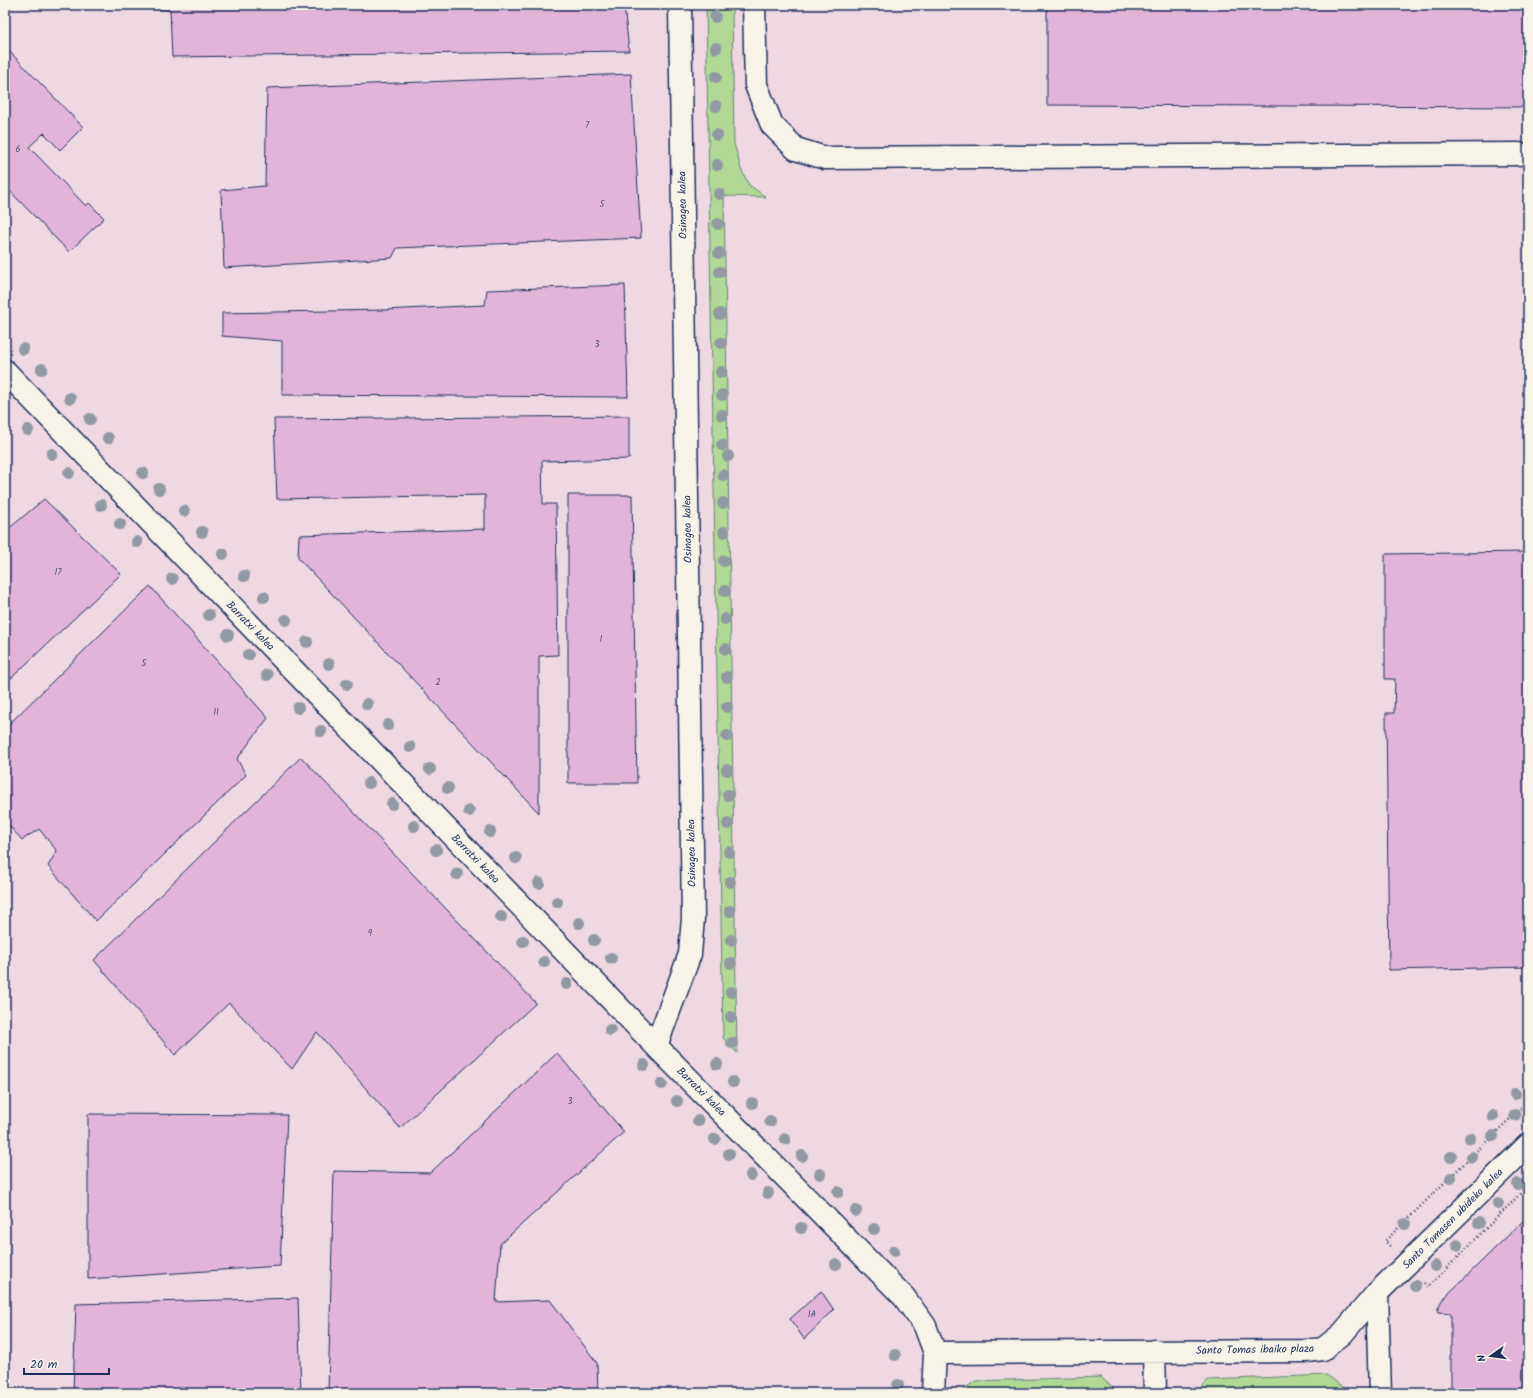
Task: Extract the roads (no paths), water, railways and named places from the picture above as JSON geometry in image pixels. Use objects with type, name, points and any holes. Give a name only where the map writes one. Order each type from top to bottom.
[{"type":"street","name":"Osinagea kalea","points":[[656,1046],[690,954],[693,918],[680,5]]},
{"type":"street","points":[[754,5],[756,86],[772,125],[796,148],[825,158],[1519,154]]},
{"type":"street","name":"Barratxi kalea","points":[[5,372],[656,1046],[904,1297],[925,1326],[935,1353]]},
{"type":"street","name":"Santo Tomasen ubideko kalea","points":[[1377,1293],[1528,1145]]},
{"type":"street","points":[[1377,1293],[1380,1393]]},
{"type":"street","name":"Santo Tomas ibaiko plaza","points":[[935,1353],[1323,1349],[1342,1334],[1377,1293]]},
{"type":"street","points":[[1154,1351],[1155,1393]]},
{"type":"street","points":[[933,1393],[935,1353]]}]
